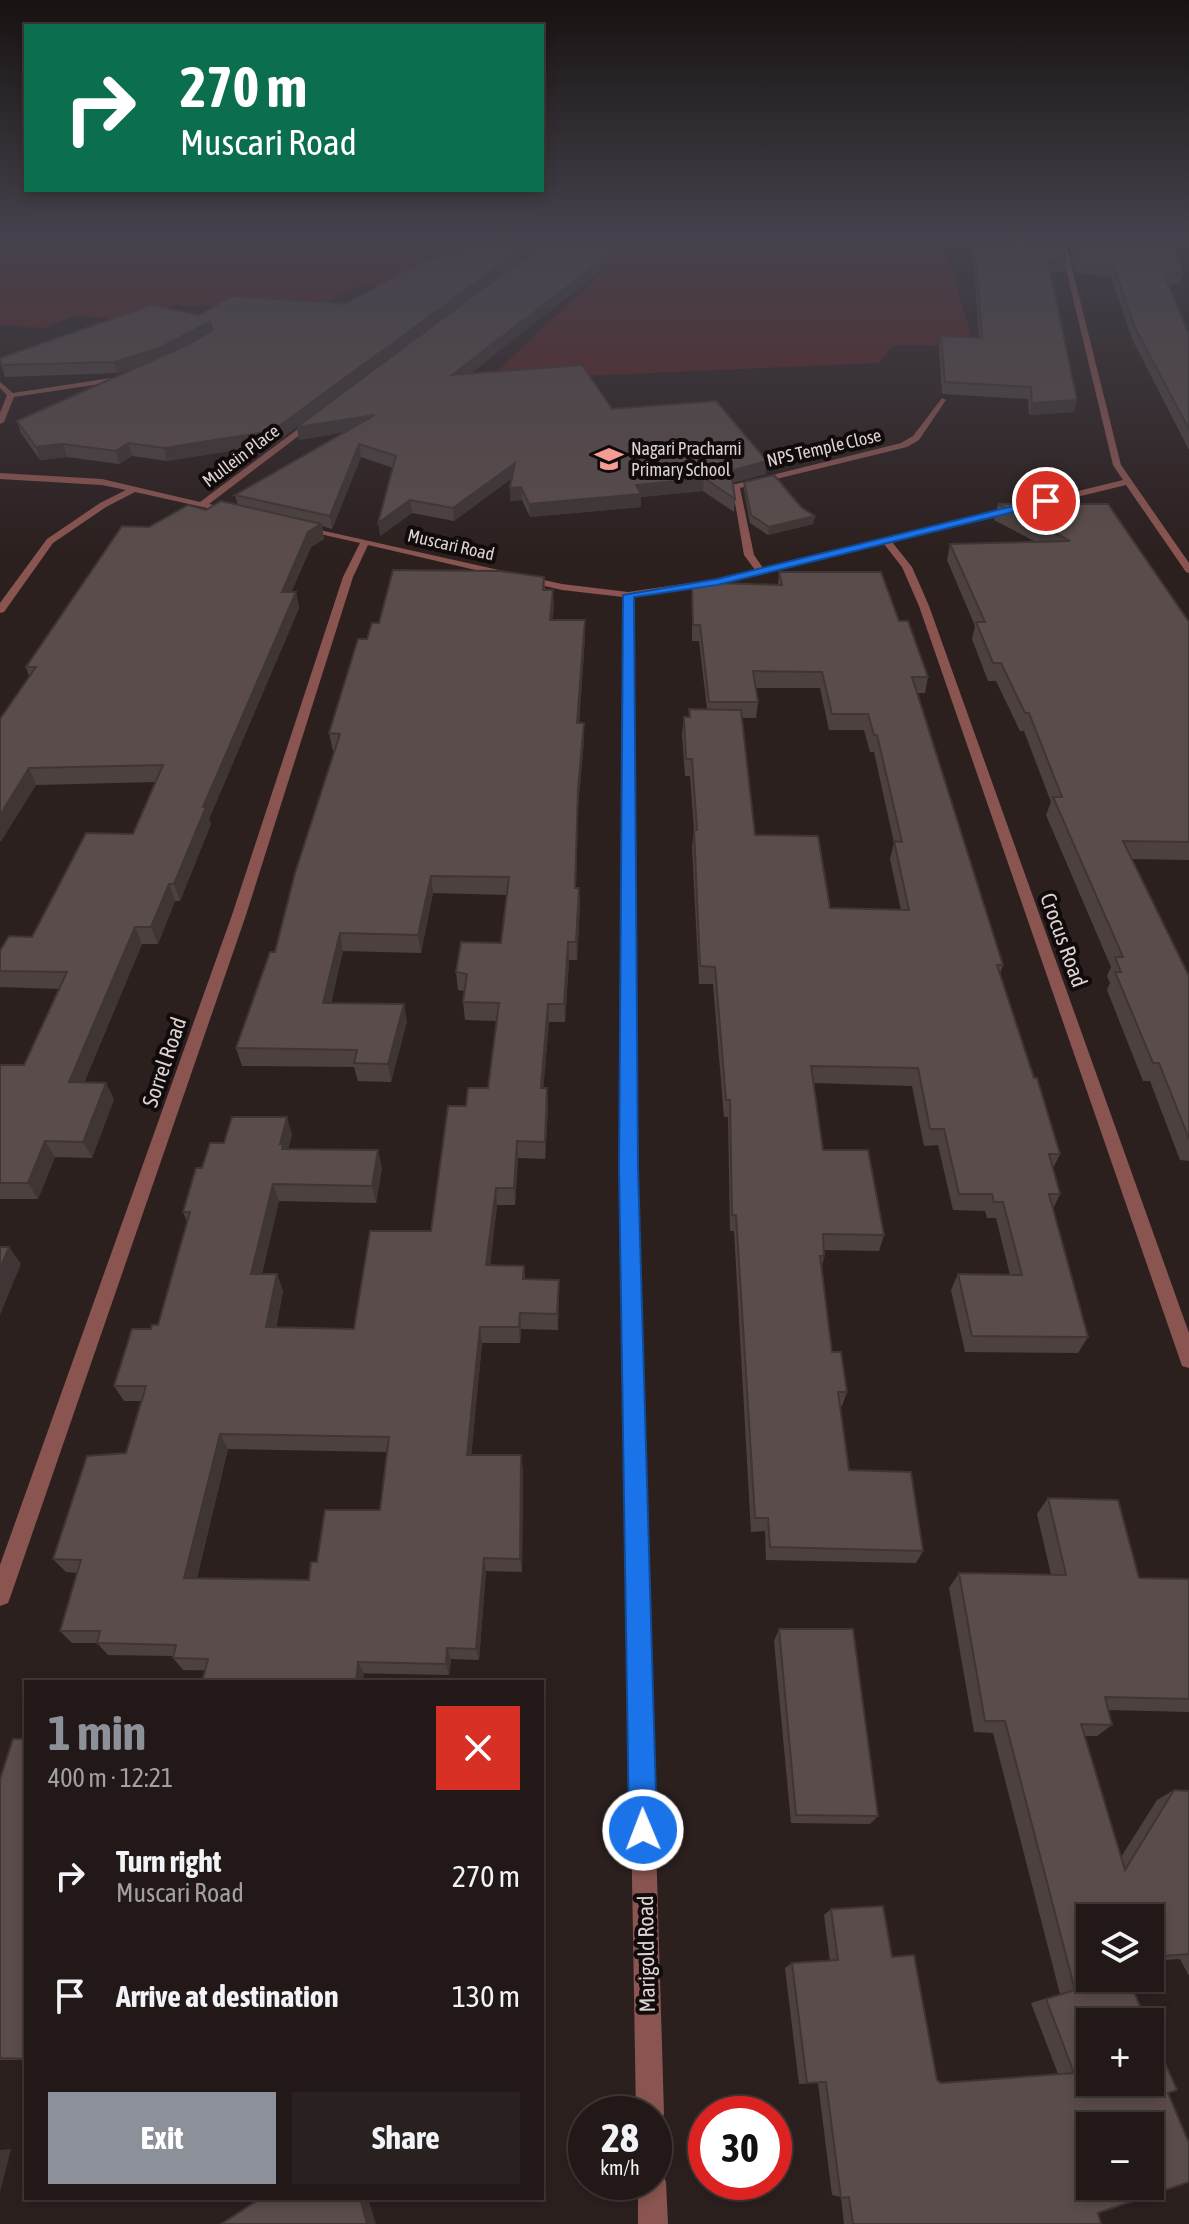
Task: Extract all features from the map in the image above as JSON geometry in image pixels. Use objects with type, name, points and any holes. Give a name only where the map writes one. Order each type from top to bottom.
[{"type":"street","points":[[1087,344],[1115,456],[1127,482],[1189,570]]},
{"type":"street","points":[[11,395],[137,375]]},
{"type":"street","points":[[0,384],[11,395]]},
{"type":"street","points":[[0,422],[11,395]]},
{"type":"street","name":"NPS Temple Close","points":[[760,571],[749,555],[735,487],[904,445],[916,438],[942,400]]},
{"type":"street","name":"Mullein Place","points":[[202,505],[315,421]]},
{"type":"street","points":[[0,476],[72,479],[135,489],[247,515]]},
{"type":"street","name":"Muscari Road","points":[[291,525],[562,587],[628,595],[689,587],[760,571],[1127,482]]},
{"type":"street","points":[[0,610],[50,541],[103,505],[135,489]]},
{"type":"street","name":"Crocus Road","points":[[886,540],[907,567],[924,606],[1189,1360]]},
{"type":"street","name":"Sorrel Road","points":[[0,1595],[239,915],[348,577],[365,542]]},
{"type":"street","name":"Marigold Road","points":[[628,595],[628,1168],[650,2096]]},
{"type":"street","points":[[652,2200],[652,2223]]},
{"type":"shaded area","points":[[526,344],[973,344],[974,346],[893,345],[879,363],[488,380]]},
{"type":"building","points":[[40,344],[167,344],[114,362],[1,365],[0,358]]},
{"type":"building","points":[[189,344],[392,344],[272,431],[164,448],[128,443],[116,451],[63,444],[36,447],[17,421]]},
{"type":"building","points":[[409,344],[493,344],[452,375],[582,365],[612,409],[716,401],[767,461],[731,471],[735,499],[704,478],[636,485],[641,494],[529,504],[521,487],[510,488],[515,463],[453,508],[410,500],[378,523],[396,456],[359,444],[330,516],[235,495],[375,415],[297,427]]},
{"type":"building","points":[[942,344],[1065,344],[1077,400],[1032,403],[1031,387],[945,382]]},
{"type":"building","points":[[1143,344],[1189,344],[1189,429]]},
{"type":"building","points":[[774,475],[802,508],[815,516],[769,527],[751,515],[744,482]]},
{"type":"building","points":[[221,501],[321,524],[308,532],[282,592],[296,592],[203,807],[206,807],[174,884],[169,884],[151,927],[135,927],[69,1082],[106,1083],[83,1142],[45,1141],[28,1183],[0,1183],[0,1065],[24,1065],[67,972],[0,971],[0,951],[9,936],[32,937],[86,833],[133,834],[163,765],[29,768],[0,815],[0,719],[36,667],[26,667],[122,526],[149,527],[188,505],[206,510]]},
{"type":"building","points":[[998,504],[1108,504],[1189,622],[1189,842],[1123,841],[1189,976],[1189,1139],[1159,1063],[1153,1063],[1115,972],[1121,972],[1115,957],[1123,957],[1053,797],[1062,797],[1029,713],[1025,713],[1001,663],[993,663],[976,622],[985,622],[950,544],[1070,541]]},
{"type":"building","points":[[393,570],[500,571],[544,577],[543,590],[553,590],[550,620],[585,620],[577,723],[584,723],[578,790],[576,942],[568,942],[564,1004],[548,1004],[541,1088],[547,1088],[545,1142],[517,1141],[514,1188],[496,1188],[486,1265],[524,1266],[523,1279],[559,1280],[557,1314],[520,1313],[519,1327],[480,1327],[467,1455],[521,1455],[520,1559],[484,1558],[476,1649],[447,1648],[446,1664],[358,1662],[356,1680],[203,1680],[208,1659],[173,1658],[176,1645],[97,1643],[100,1631],[60,1631],[81,1560],[53,1559],[87,1456],[126,1453],[146,1386],[114,1386],[132,1329],[151,1329],[152,1325],[158,1325],[190,1212],[183,1212],[196,1168],[202,1168],[210,1143],[224,1143],[232,1117],[287,1117],[280,1144],[283,1144],[282,1149],[378,1150],[372,1186],[273,1184],[251,1274],[277,1274],[266,1327],[354,1329],[370,1231],[431,1231],[448,1106],[466,1106],[468,1088],[488,1088],[499,1003],[463,1002],[467,974],[456,972],[461,942],[501,943],[509,877],[431,876],[418,935],[340,933],[323,1003],[404,1004],[388,1064],[354,1063],[357,1050],[236,1048],[270,952],[275,952],[295,873],[340,734],[329,733],[358,639],[367,639],[372,623],[379,623]],"holes":[[[220,1434],[389,1437],[380,1510],[325,1510],[317,1562],[311,1562],[309,1580],[184,1578]]]},
{"type":"building","points":[[779,572],[881,572],[899,621],[908,621],[928,677],[912,677],[1003,965],[997,965],[1060,1154],[1049,1154],[1060,1194],[1049,1194],[1088,1337],[972,1336],[958,1274],[1022,1275],[1003,1202],[994,1202],[992,1194],[959,1194],[944,1129],[930,1129],[918,1068],[811,1066],[823,1150],[868,1150],[884,1235],[823,1234],[824,1256],[820,1256],[832,1352],[841,1352],[847,1392],[838,1392],[849,1470],[911,1472],[923,1551],[770,1547],[768,1518],[755,1518],[736,1215],[732,1215],[730,1100],[726,1100],[715,967],[700,966],[694,830],[697,830],[692,759],[686,759],[684,717],[690,717],[689,709],[741,710],[755,835],[818,836],[830,908],[909,910],[894,841],[902,842],[877,735],[874,735],[868,714],[832,714],[822,672],[753,671],[758,702],[709,702],[700,625],[693,625],[692,588],[718,583],[782,585]]},
{"type":"building","points":[[0,1247],[9,1247],[0,1269]]},
{"type":"building","points":[[1048,1498],[1118,1500],[1139,1578],[1189,1579],[1189,1699],[1105,1697],[1112,1725],[1081,1724],[1125,1870],[1174,1790],[1189,1791],[1189,1954],[1164,1956],[1164,1904],[1076,1904],[1076,1992],[1134,1992],[1141,2008],[1076,2008],[1076,2096],[1164,2096],[1164,2061],[1177,2090],[1168,2093],[1189,2143],[1189,2182],[1164,2191],[1164,2112],[1076,2112],[1076,2200],[1136,2200],[1098,2213],[1101,2224],[853,2224],[849,2197],[841,2198],[826,2082],[807,2083],[792,1963],[838,1960],[831,1909],[883,1906],[892,1957],[914,1955],[937,2080],[941,2083],[1074,2073],[1046,1999],[1075,1990],[1005,1721],[985,1721],[959,1573],[1066,1575]]},
{"type":"building","points":[[779,1629],[853,1629],[878,1816],[796,1815]]},
{"type":"building","points":[[13,1739],[24,1739],[24,2059],[0,2058],[0,1779]]},
{"type":"building","points":[[258,2200],[361,2200],[367,2224],[221,2224]]},
{"type":"place","name":"Nagari Pracharni Primary School","points":[[609,459]]},
{"type":"route","points":[[643,1830],[628,1168],[628,595],[717,582],[1046,501]]}]
